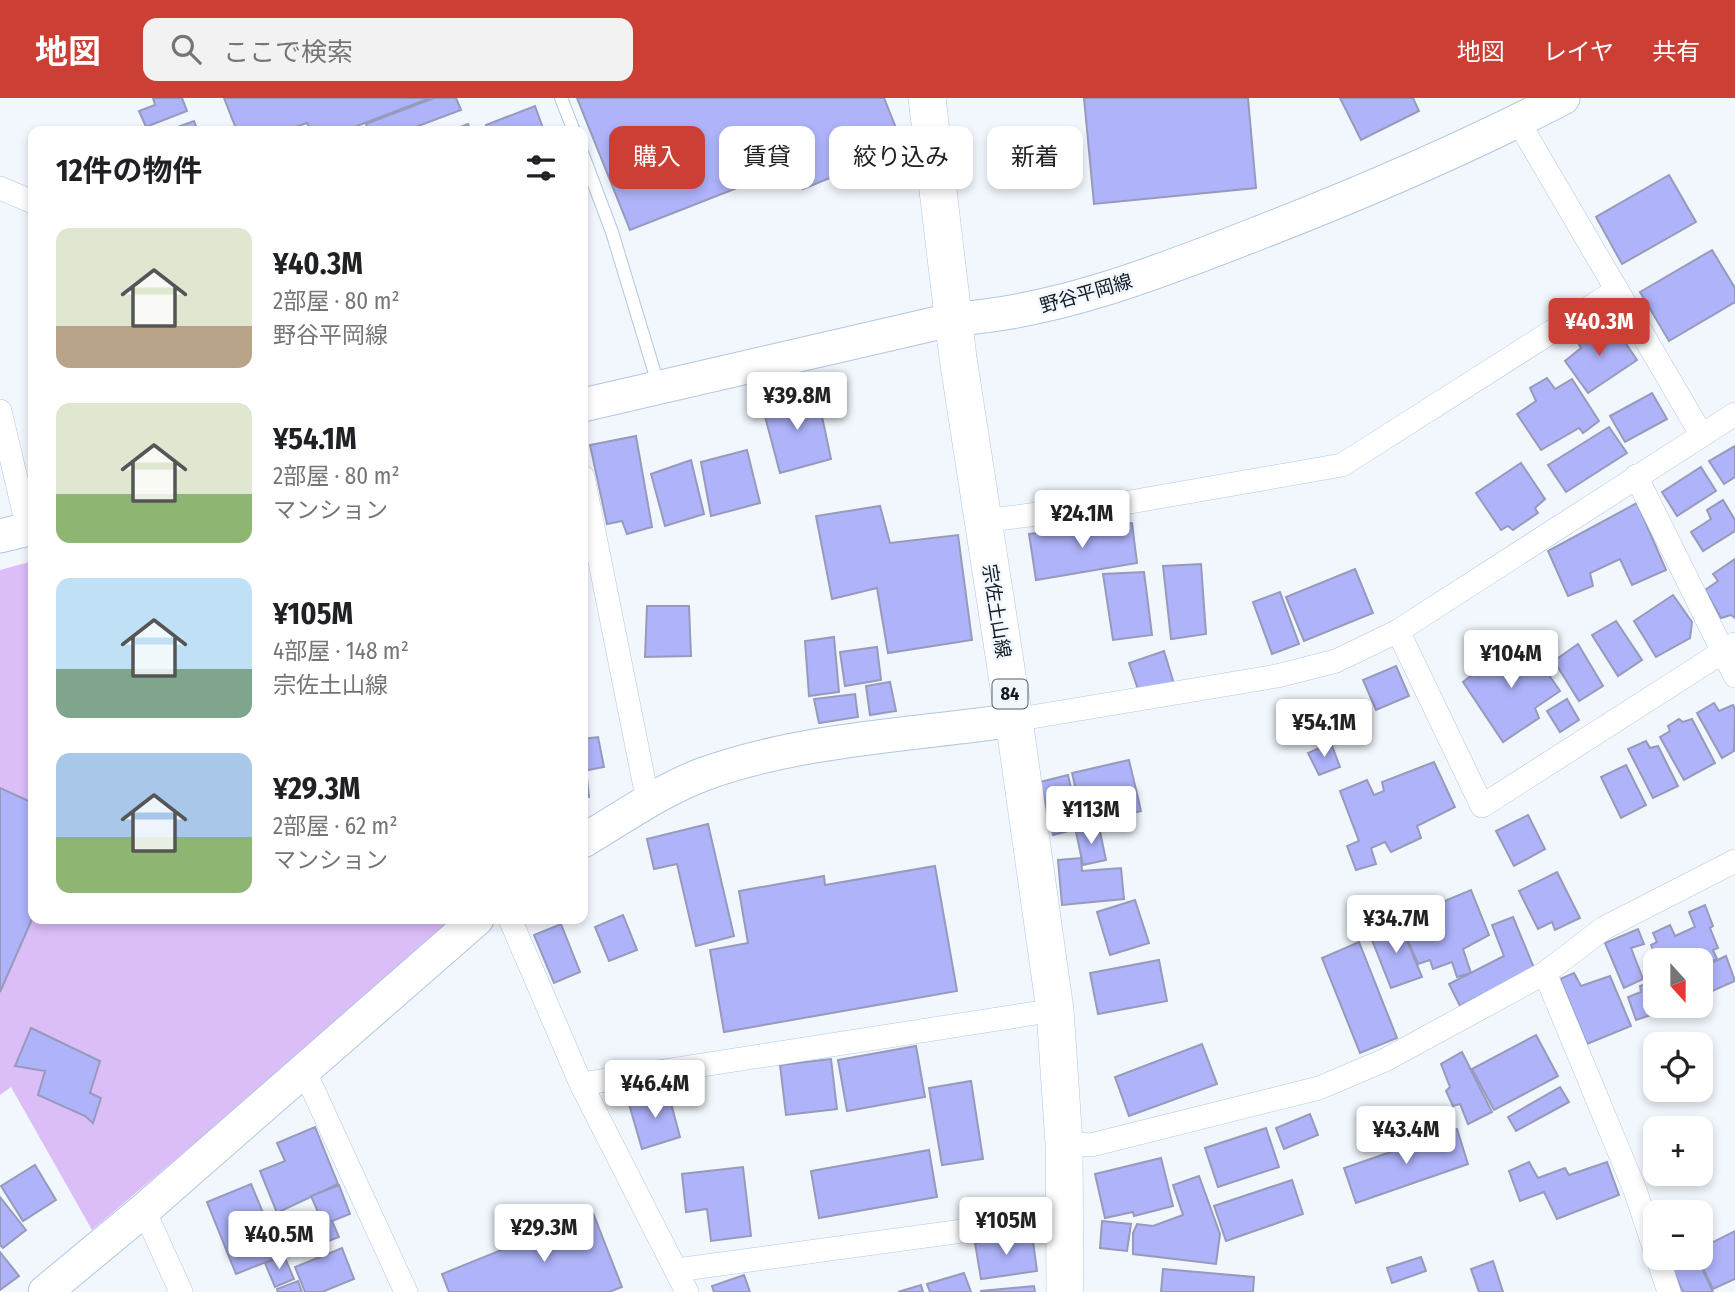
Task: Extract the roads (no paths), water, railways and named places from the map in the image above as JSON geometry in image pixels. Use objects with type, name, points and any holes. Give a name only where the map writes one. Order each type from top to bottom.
[{"type":"main road","name":"宗佐土山線","points":[[927,98],[958,358],[1014,720],[1055,1010],[1064,1143],[1065,1292]]},
{"type":"main road","name":"野谷平岡線","points":[[588,404],[955,319],[1005,316],[1154,273],[1378,185],[1563,98]]},
{"type":"main road","points":[[588,838],[648,802],[702,775],[768,754],[1014,720]]},
{"type":"main road","points":[[45,1292],[145,1210],[304,1070],[462,925]]},
{"type":"street","points":[[1518,121],[1701,435]]},
{"type":"street","points":[[0,188],[28,199]]},
{"type":"street","points":[[984,522],[1130,502],[1342,465],[1617,290]]},
{"type":"street","points":[[0,411],[20,531]]},
{"type":"street","points":[[1014,720],[1276,676],[1336,661],[1398,631],[1735,414]]},
{"type":"street","points":[[1636,476],[1729,648],[1735,676]]},
{"type":"street","points":[[588,502],[648,802]]},
{"type":"street","points":[[1398,631],[1482,806],[1729,648]]},
{"type":"street","points":[[1064,1143],[1091,1145],[1319,1088],[1385,1060],[1545,973],[1604,928],[1735,861]]},
{"type":"street","points":[[512,924],[581,1084],[687,1292]]},
{"type":"street","points":[[1545,973],[1635,1190],[1669,1292]]},
{"type":"street","points":[[581,1084],[1055,1010]]},
{"type":"street","points":[[304,1070],[405,1292]]},
{"type":"street","points":[[145,1210],[181,1292]]},
{"type":"street","points":[[677,1269],[1065,1217]]},
{"type":"lane","points":[[561,98],[571,126]]},
{"type":"lane","points":[[588,168],[612,232],[659,387]]}]
